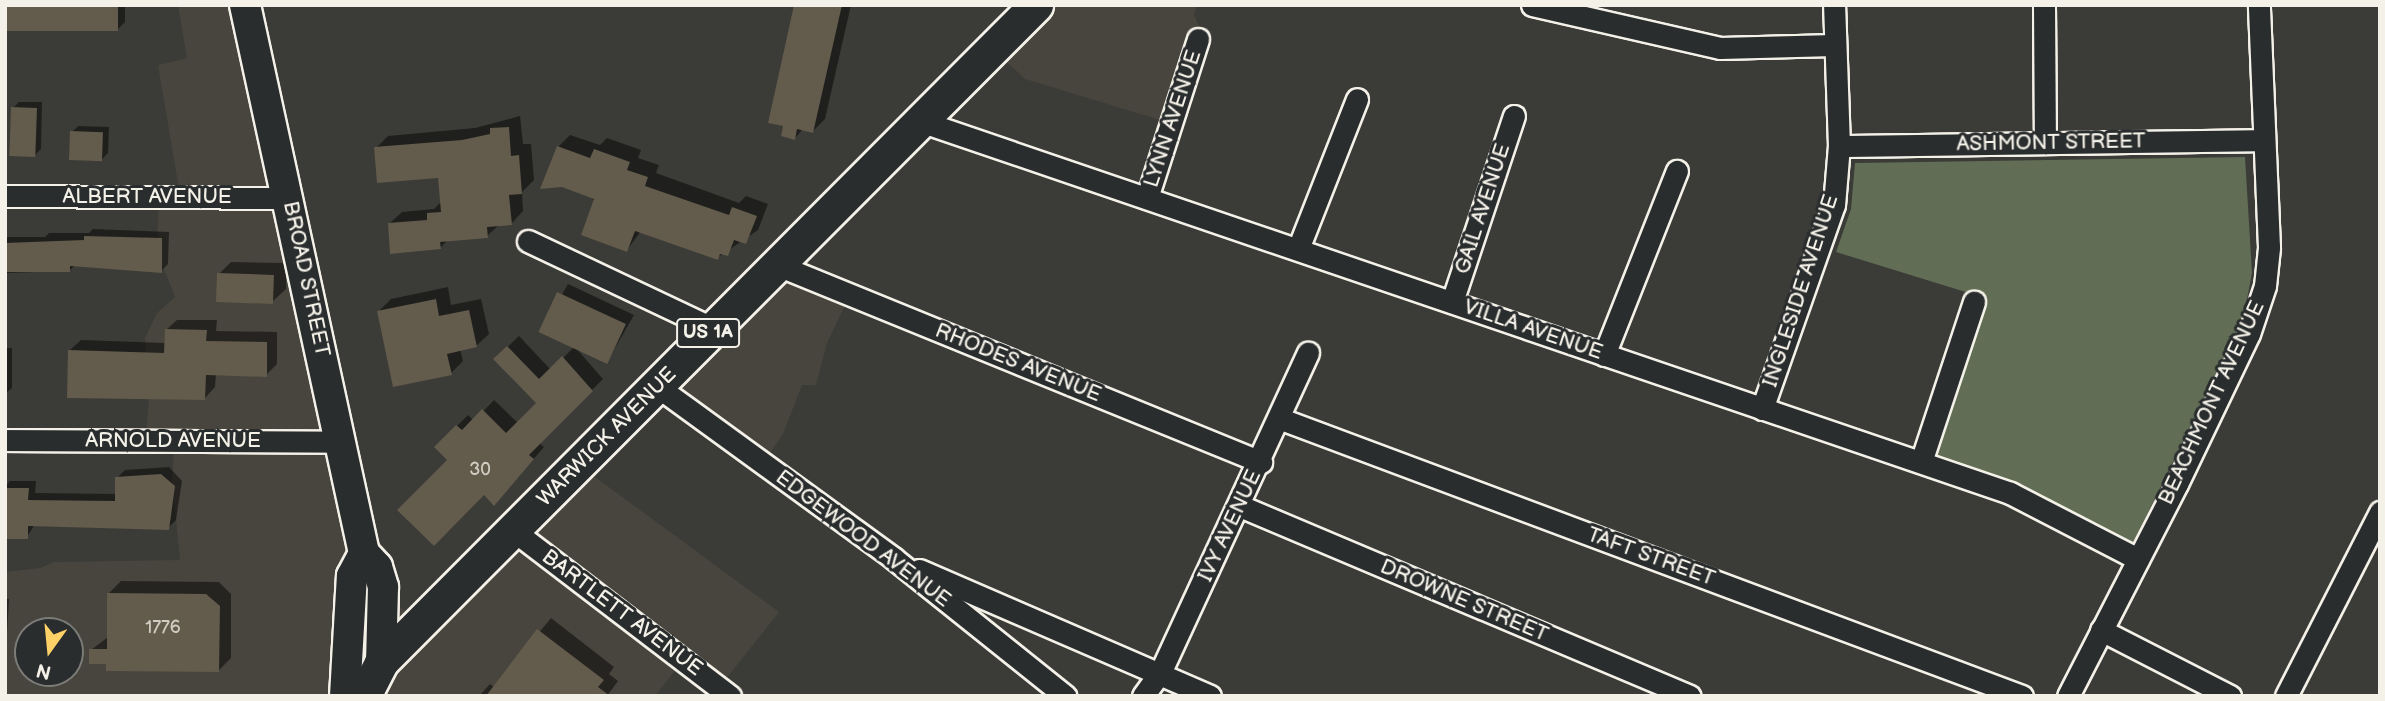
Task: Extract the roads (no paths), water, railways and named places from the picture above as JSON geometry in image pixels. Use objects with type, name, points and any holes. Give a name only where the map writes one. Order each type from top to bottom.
[{"type":"main road","name":"BROAD STREET","points":[[244,5],[365,553],[377,567],[383,587],[381,662],[376,696]]},
{"type":"main road","name":"WARWICK AVENUE","points":[[364,696],[381,662],[658,387],[775,264],[1037,5]]},
{"type":"main road","points":[[345,696],[352,576],[365,553]]},
{"type":"street","points":[[1532,5],[1720,48],[1834,45]]},
{"type":"street","name":"INGLESIDE AVENUE","points":[[1762,409],[1834,205],[1839,146],[1834,5]]},
{"type":"street","points":[[2044,5],[2045,143]]},
{"type":"street","name":"BEACHMONT AVENUE","points":[[2068,696],[2249,334],[2265,286],[2269,247],[2262,140],[2259,5]]},
{"type":"street","name":"LYNN AVENUE","points":[[1147,198],[1198,39]]},
{"type":"street","points":[[1298,249],[1357,99]]},
{"type":"street","name":"GAIL AVENUE","points":[[1452,302],[1514,116]]},
{"type":"street","name":"VILLA AVENUE","points":[[920,121],[2010,493],[2137,559]]},
{"type":"street","name":"ASHMONT STREET","points":[[1839,146],[2262,140]]},
{"type":"street","points":[[1604,355],[1677,171]]},
{"type":"street","name":"ALBERT AVENUE","points":[[5,196],[288,198]]},
{"type":"street","points":[[528,241],[712,328]]},
{"type":"street","name":"RHODES AVENUE","points":[[775,264],[1261,461]]},
{"type":"street","points":[[1921,462],[1975,302]]},
{"type":"street","name":"IVY AVENUE","points":[[1143,696],[1160,673],[1281,419],[1308,352]]},
{"type":"street","name":"EDGEWOOD AVENUE","points":[[658,387],[893,558],[1065,696]]},
{"type":"street","name":"TAFT STREET","points":[[1281,419],[2022,696]]},
{"type":"street","name":"ARNOLD AVENUE","points":[[5,440],[341,442]]},
{"type":"street","name":"DROWNE STREET","points":[[1240,506],[1689,696]]},
{"type":"street","points":[[2286,696],[2375,535],[2380,512]]},
{"type":"street","name":"BARTLETT AVENUE","points":[[514,531],[730,696]]},
{"type":"street","points":[[893,558],[1210,696]]},
{"type":"street","points":[[2101,630],[2230,696]]}]
